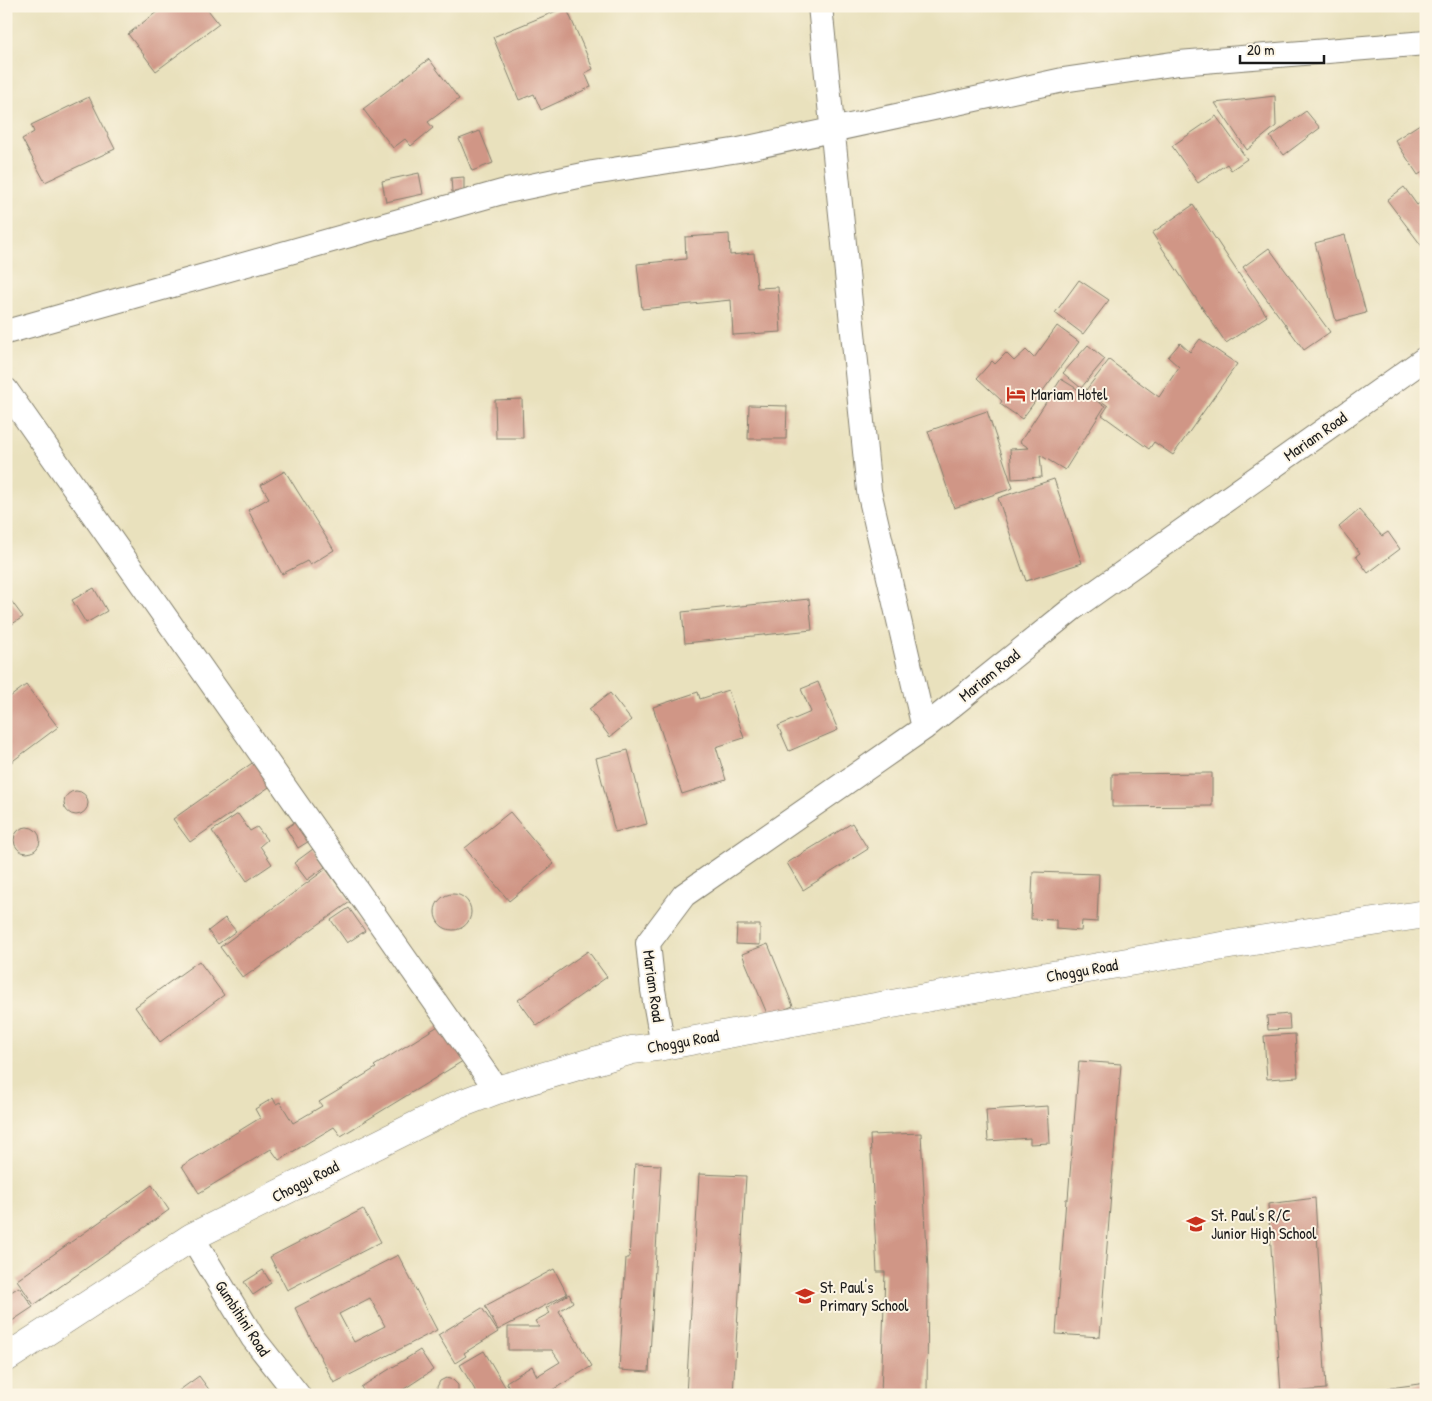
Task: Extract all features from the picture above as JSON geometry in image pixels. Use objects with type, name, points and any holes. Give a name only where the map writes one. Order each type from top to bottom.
[{"type":"main road","name":"Choggu Road","points":[[6,1358],[192,1237],[455,1106],[497,1090],[632,1050],[1276,936],[1426,914]]},
{"type":"street","points":[[820,6],[869,491],[924,728]]},
{"type":"street","points":[[6,332],[502,192],[593,173],[739,150],[833,128],[1063,80],[1160,66],[1426,43]]},
{"type":"street","name":"Mariam Road","points":[[663,1046],[653,990],[648,942],[684,895],[924,728],[1072,608],[1426,358]]},
{"type":"street","points":[[6,390],[497,1090]]},
{"type":"street","name":"Gumbihini Road","points":[[192,1237],[253,1338],[298,1395]]},
{"type":"building","points":[[155,6],[205,6],[219,24],[156,71],[128,34],[158,11]]},
{"type":"building","points":[[566,7],[593,69],[585,73],[591,87],[541,110],[534,94],[519,100],[493,37]]},
{"type":"building","points":[[429,59],[459,99],[428,122],[433,128],[411,146],[405,139],[393,148],[363,109]]},
{"type":"building","points":[[1275,96],[1276,126],[1247,150],[1215,103]]},
{"type":"building","points":[[89,97],[115,149],[45,182],[22,139],[34,132],[31,125]]},
{"type":"building","points":[[1306,111],[1320,128],[1284,155],[1270,137]]},
{"type":"building","points":[[1216,116],[1247,159],[1231,170],[1227,164],[1198,183],[1172,146]]},
{"type":"building","points":[[1426,120],[1426,170],[1418,175],[1395,140]]},
{"type":"building","points":[[480,131],[493,163],[472,171],[459,139]]},
{"type":"building","points":[[419,173],[423,194],[386,202],[382,181]]},
{"type":"building","points":[[464,177],[464,192],[452,192],[451,178]]},
{"type":"building","points":[[1404,187],[1417,205],[1426,199],[1426,248],[1424,249],[1387,200]]},
{"type":"building","points":[[1193,205],[1267,316],[1226,343],[1152,233]]},
{"type":"building","points":[[729,234],[730,255],[754,253],[757,288],[778,287],[781,332],[733,335],[731,300],[642,309],[637,264],[686,259],[685,237]]},
{"type":"building","points":[[1345,235],[1366,313],[1336,321],[1315,243]]},
{"type":"building","points":[[1269,248],[1330,332],[1304,350],[1243,267]]},
{"type":"building","points":[[1079,280],[1109,300],[1083,334],[1055,313]]},
{"type":"building","points":[[1057,326],[1079,342],[1022,419],[1000,404],[1002,401],[977,378],[992,361],[995,364],[1006,353],[1014,361],[1026,350],[1034,358]]},
{"type":"building","points":[[1200,339],[1237,364],[1173,455],[1154,442],[1149,449],[1102,415],[1108,406],[1086,390],[1109,360],[1159,397],[1179,367],[1168,357],[1180,343],[1190,352]]},
{"type":"building","points":[[1088,345],[1105,359],[1081,388],[1063,373]]},
{"type":"building","points":[[1061,379],[1105,406],[1065,470],[1040,455],[1042,477],[1012,479],[1010,449],[1029,448],[1020,442]]},
{"type":"building","points":[[522,399],[523,438],[496,438],[495,400]]},
{"type":"building","points":[[749,405],[787,406],[786,439],[748,439]]},
{"type":"building","points":[[987,411],[1013,488],[954,508],[928,431]]},
{"type":"building","points":[[285,471],[334,550],[310,565],[307,561],[282,574],[248,510],[269,498],[261,485]]},
{"type":"building","points":[[1054,479],[1082,563],[1026,581],[998,498]]},
{"type":"building","points":[[1359,510],[1382,536],[1388,532],[1400,549],[1368,573],[1356,556],[1360,553],[1339,527]]},
{"type":"building","points":[[94,588],[107,611],[86,623],[72,600]]},
{"type":"building","points":[[6,594],[23,617],[6,628]]},
{"type":"building","points":[[809,599],[812,630],[685,643],[682,612]]},
{"type":"building","points":[[818,682],[838,730],[789,751],[778,726],[811,712],[801,689]]},
{"type":"building","points":[[26,685],[58,727],[6,766],[6,700]]},
{"type":"building","points":[[728,690],[744,738],[716,747],[726,780],[682,794],[653,707],[698,692],[700,699]]},
{"type":"building","points":[[610,693],[631,720],[610,737],[589,709]]},
{"type":"building","points":[[628,750],[647,824],[615,832],[596,758]]},
{"type":"building","points":[[255,761],[272,785],[190,842],[173,819]]},
{"type":"building","points":[[1212,773],[1212,806],[1112,807],[1112,774]]},
{"type":"building","points":[[76,791],[85,794],[88,803],[85,812],[76,815],[67,812],[64,803],[67,794]]},
{"type":"building","points":[[510,812],[554,864],[509,901],[465,848]]},
{"type":"building","points":[[238,814],[250,831],[257,827],[267,840],[260,846],[272,864],[247,881],[212,831]]},
{"type":"building","points":[[301,818],[314,838],[298,848],[286,828]]},
{"type":"building","points":[[852,823],[868,849],[803,890],[787,863]]},
{"type":"building","points":[[27,827],[36,831],[40,840],[36,849],[27,853],[18,849],[14,840],[18,831]]},
{"type":"building","points":[[313,849],[325,867],[307,880],[294,863]]},
{"type":"building","points":[[326,869],[350,902],[243,978],[220,947]]},
{"type":"building","points":[[1033,872],[1099,874],[1097,922],[1082,921],[1081,931],[1056,929],[1056,920],[1031,919]]},
{"type":"building","points":[[453,894],[460,895],[466,899],[470,905],[470,919],[466,925],[460,929],[453,930],[446,929],[440,925],[436,919],[435,912],[436,905],[440,899],[446,895]]},
{"type":"building","points":[[349,908],[365,931],[347,943],[331,920]]},
{"type":"building","points":[[225,918],[236,931],[218,944],[208,931]]},
{"type":"building","points":[[737,925],[760,925],[760,945],[736,944]]},
{"type":"building","points":[[768,944],[793,1006],[768,1016],[742,954]]},
{"type":"building","points":[[588,951],[607,977],[537,1026],[518,1000]]},
{"type":"building","points":[[199,961],[224,995],[160,1042],[135,1007]]},
{"type":"building","points":[[1289,1014],[1290,1029],[1268,1030],[1267,1016]]},
{"type":"building","points":[[443,1023],[466,1059],[341,1136],[334,1127],[279,1160],[271,1149],[199,1193],[182,1166],[260,1118],[255,1109],[273,1098],[276,1104],[280,1102],[293,1123],[322,1106],[319,1102],[376,1068],[374,1066]]},
{"type":"building","points":[[1295,1034],[1298,1077],[1267,1079],[1264,1036]]},
{"type":"building","points":[[1079,1061],[1121,1064],[1100,1337],[1056,1334]]},
{"type":"building","points":[[1048,1106],[1050,1143],[1030,1144],[1030,1138],[988,1141],[986,1110]]},
{"type":"building","points":[[921,1133],[928,1270],[927,1395],[881,1395],[885,1272],[877,1272],[870,1135]]},
{"type":"building","points":[[635,1164],[661,1165],[649,1372],[619,1370],[626,1258],[629,1258]]},
{"type":"building","points":[[699,1174],[746,1176],[733,1395],[686,1395]]},
{"type":"building","points":[[152,1185],[169,1210],[34,1305],[17,1280]]},
{"type":"building","points":[[1315,1198],[1326,1389],[1281,1393],[1268,1204]]},
{"type":"building","points":[[363,1209],[381,1242],[287,1290],[270,1257]]},
{"type":"building","points":[[398,1255],[437,1330],[334,1383],[295,1308]],"holes":[[[370,1298],[385,1326],[354,1342],[339,1314]]]},
{"type":"building","points":[[554,1269],[567,1294],[498,1330],[485,1306]]},
{"type":"building","points":[[263,1270],[271,1283],[253,1295],[244,1282]]},
{"type":"building","points":[[19,1287],[33,1307],[6,1325],[6,1295]]},
{"type":"building","points":[[569,1294],[573,1302],[559,1311],[592,1366],[544,1395],[514,1395],[506,1382],[532,1366],[537,1376],[560,1362],[552,1350],[508,1350],[508,1327],[539,1327],[535,1321],[550,1313],[546,1308]]},
{"type":"building","points":[[482,1308],[498,1332],[464,1353],[466,1356],[455,1363],[438,1335]]},
{"type":"building","points":[[420,1350],[433,1370],[395,1395],[366,1395],[361,1387]]},
{"type":"building","points":[[484,1351],[510,1395],[478,1395],[460,1365]]},
{"type":"building","points":[[199,1376],[213,1395],[173,1395]]},
{"type":"building","points":[[446,1378],[453,1380],[458,1385],[456,1395],[437,1394],[437,1387],[440,1381]]},
{"type":"building","points":[[1426,1383],[1426,1395],[1383,1395],[1383,1389]]},
{"type":"place","name":"Mariam Hotel","points":[[1016,394]]},
{"type":"place","name":"St. Paul's R/C Junior High School","points":[[1196,1224]]},
{"type":"place","name":"St. Paul's Primary School","points":[[805,1296]]}]
